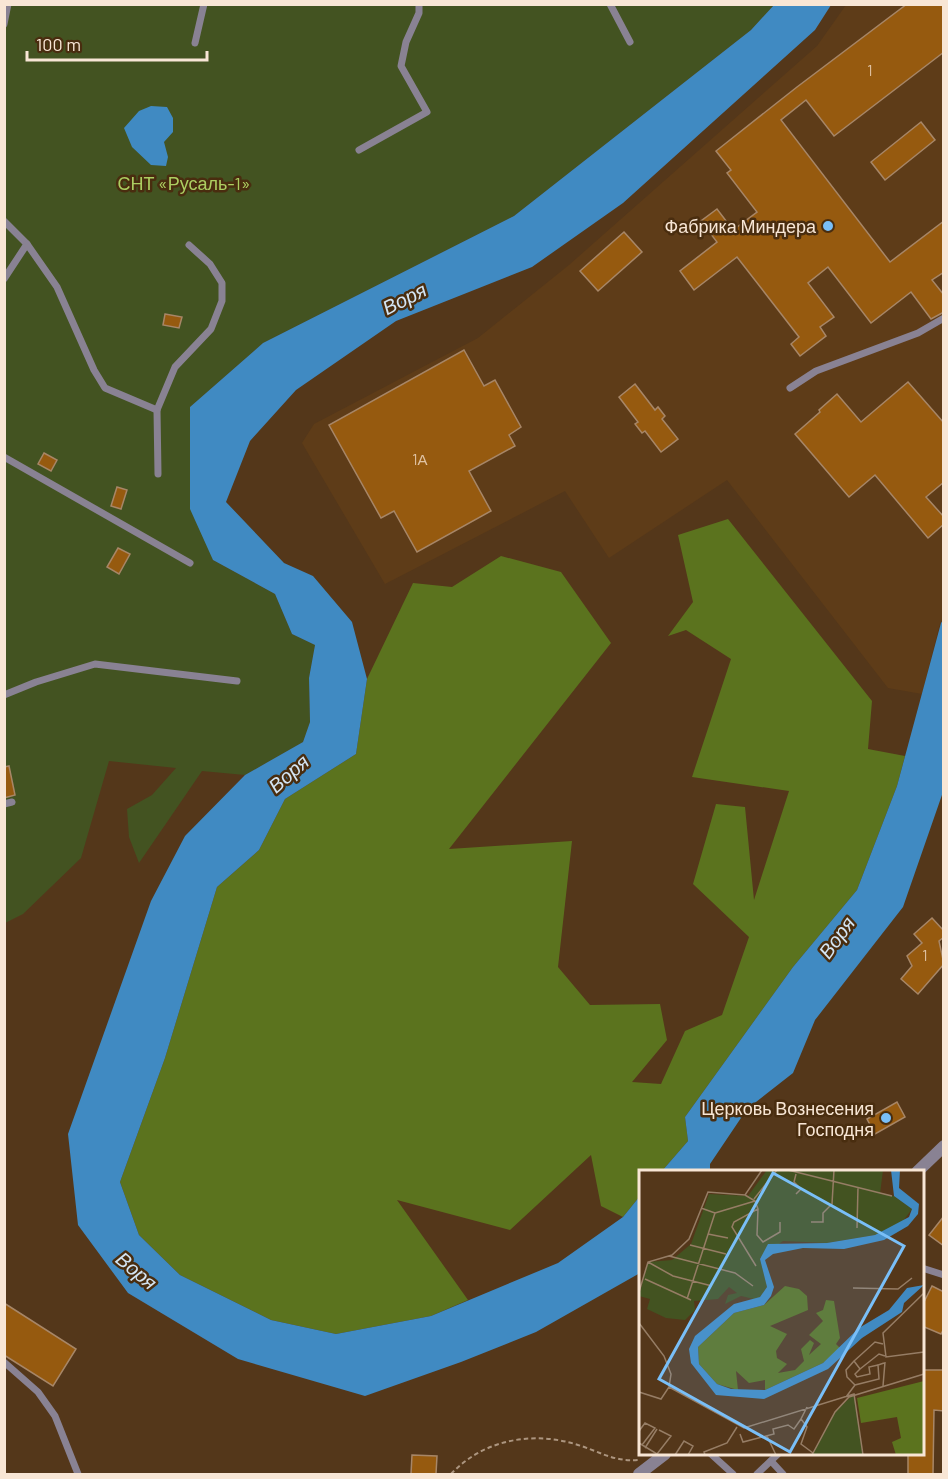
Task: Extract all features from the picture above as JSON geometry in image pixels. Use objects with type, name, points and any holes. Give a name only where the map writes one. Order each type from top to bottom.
[{"type":"street","points":[[919,1170],[944,1146]]},
{"type":"street","points":[[639,1474],[664,1455]]},
{"type":"lane","points":[[4,24],[8,4]]},
{"type":"lane","points":[[195,42],[204,4]]},
{"type":"lane","points":[[358,150],[427,112],[401,66],[406,42],[419,14],[419,4]]},
{"type":"lane","points":[[610,4],[630,42]]},
{"type":"lane","points":[[4,221],[27,244],[57,287],[94,370],[105,388],[158,410]]},
{"type":"lane","points":[[4,279],[27,244]]},
{"type":"lane","points":[[158,474],[158,410],[175,367],[211,328],[222,301],[222,282],[210,264],[189,245]]},
{"type":"lane","points":[[790,388],[816,371],[918,333],[944,318]]},
{"type":"lane","points":[[4,457],[190,563]]},
{"type":"lane","points":[[4,695],[36,682],[94,664],[237,681]]},
{"type":"lane","points":[[924,1269],[944,1275]]},
{"type":"lane","points":[[4,1362],[38,1392],[55,1416],[78,1474]]},
{"type":"lane","points":[[712,1455],[733,1474]]},
{"type":"lane","points":[[756,1474],[777,1455]]},
{"type":"lane","points":[[771,1461],[783,1474]]},
{"type":"path","points":[[451,1474],[462,1462],[481,1451],[495,1444],[522,1438],[552,1438],[621,1461],[638,1460]]},
{"type":"shaded area","points":[[846,5],[943,5],[944,620],[940,623],[922,694],[888,688],[727,480],[609,558],[565,491],[385,584],[302,443],[314,424],[478,338],[569,265],[817,46]]},
{"type":"green space","name":"СНТ «Русаль-1»","points":[[4,5],[774,5],[751,30],[514,216],[263,343],[190,407],[213,560],[275,594],[292,634],[315,645],[309,678],[310,722],[303,742],[245,775],[202,771],[139,863],[129,837],[127,809],[152,795],[176,768],[109,761],[81,858],[23,914],[5,923]]},
{"type":"green space","points":[[728,519],[872,701],[868,749],[905,756],[897,786],[857,890],[793,967],[685,1117],[688,1141],[663,1170],[639,1170],[639,1197],[623,1217],[601,1206],[591,1155],[510,1230],[397,1200],[468,1300],[431,1316],[336,1334],[271,1320],[180,1275],[139,1235],[120,1182],[165,1058],[217,887],[259,850],[285,799],[356,754],[367,679],[413,583],[452,587],[501,556],[561,572],[611,643],[449,849],[572,841],[558,967],[590,1005],[660,1004],[667,1040],[632,1082],[661,1084],[685,1031],[722,1015],[749,937],[693,884],[716,804],[745,807],[754,900],[789,791],[692,777],[731,659],[686,630],[668,636],[693,602],[678,535]]},
{"type":"water","name":"Воря","points":[[774,5],[831,5],[815,30],[623,203],[532,267],[396,321],[296,390],[250,441],[226,502],[284,563],[313,576],[352,622],[367,679],[356,754],[285,799],[259,850],[217,887],[165,1058],[120,1182],[139,1235],[180,1275],[271,1320],[336,1334],[431,1316],[558,1263],[623,1217],[639,1197],[639,1274],[536,1332],[461,1362],[365,1396],[238,1359],[128,1293],[78,1225],[68,1134],[151,901],[185,836],[245,775],[303,742],[310,722],[309,678],[315,645],[292,634],[275,594],[213,560],[190,509],[190,407],[263,343],[514,216],[751,30]]},
{"type":"water","points":[[151,106],[167,107],[173,118],[173,132],[164,142],[168,157],[166,166],[151,165],[132,147],[124,128],[139,111]]},
{"type":"water","name":"Воря","points":[[943,620],[943,792],[903,907],[815,1020],[793,1073],[747,1109],[710,1164],[710,1170],[663,1170],[688,1141],[685,1117],[793,967],[857,890],[897,786]]},
{"type":"building","name":"Фабрика Миндера","points":[[907,4],[944,4],[944,52],[834,136],[806,100],[781,120],[890,262],[944,221],[944,272],[932,280],[944,295],[944,312],[931,319],[911,292],[871,323],[828,267],[808,283],[834,317],[820,327],[826,336],[800,356],[791,344],[799,337],[737,257],[694,290],[680,271],[717,242],[701,221],[717,209],[733,230],[757,212],[727,173],[731,170],[716,151]]},
{"type":"building","points":[[921,122],[935,140],[885,180],[871,162]]},
{"type":"building","points":[[624,232],[642,252],[598,291],[580,271]]},
{"type":"building","points":[[165,314],[182,317],[179,328],[163,325]]},
{"type":"building","points":[[464,350],[484,386],[495,380],[521,427],[509,435],[515,446],[469,471],[491,511],[417,552],[394,511],[381,518],[329,425]]},
{"type":"building","points":[[908,382],[944,423],[944,482],[926,497],[944,517],[944,524],[928,538],[875,475],[849,497],[795,434],[837,394],[861,422]]},
{"type":"building","points":[[635,384],[655,410],[658,407],[665,416],[662,419],[678,439],[661,452],[645,431],[642,433],[635,424],[638,422],[619,397]]},
{"type":"building","points":[[44,453],[57,460],[51,471],[38,464]]},
{"type":"building","points":[[117,487],[127,490],[121,509],[111,506]]},
{"type":"building","points":[[118,548],[130,554],[119,574],[107,567]]},
{"type":"building","points":[[9,766],[15,795],[4,798],[4,767]]},
{"type":"building","points":[[932,918],[944,931],[944,937],[939,941],[944,964],[918,994],[901,979],[912,966],[907,956],[922,943],[914,934]]},
{"type":"building","name":"Церковь Вознесения Господня","points":[[897,1102],[905,1117],[875,1134],[867,1119]]},
{"type":"building","points":[[944,1216],[944,1246],[929,1235]]},
{"type":"building","points":[[932,1286],[944,1292],[944,1329],[941,1334],[924,1327],[924,1302]]},
{"type":"building","points":[[4,1303],[76,1349],[53,1386],[4,1355]]},
{"type":"building","points":[[924,1370],[944,1370],[944,1411],[934,1410],[933,1474],[908,1474],[908,1455],[924,1455]]},
{"type":"building","points":[[412,1455],[437,1456],[436,1474],[411,1474]]},
{"type":"place","name":"Фабрика Миндера","points":[[828,226]]},
{"type":"place","name":"Церковь Вознесения Господня","points":[[886,1118]]}]
